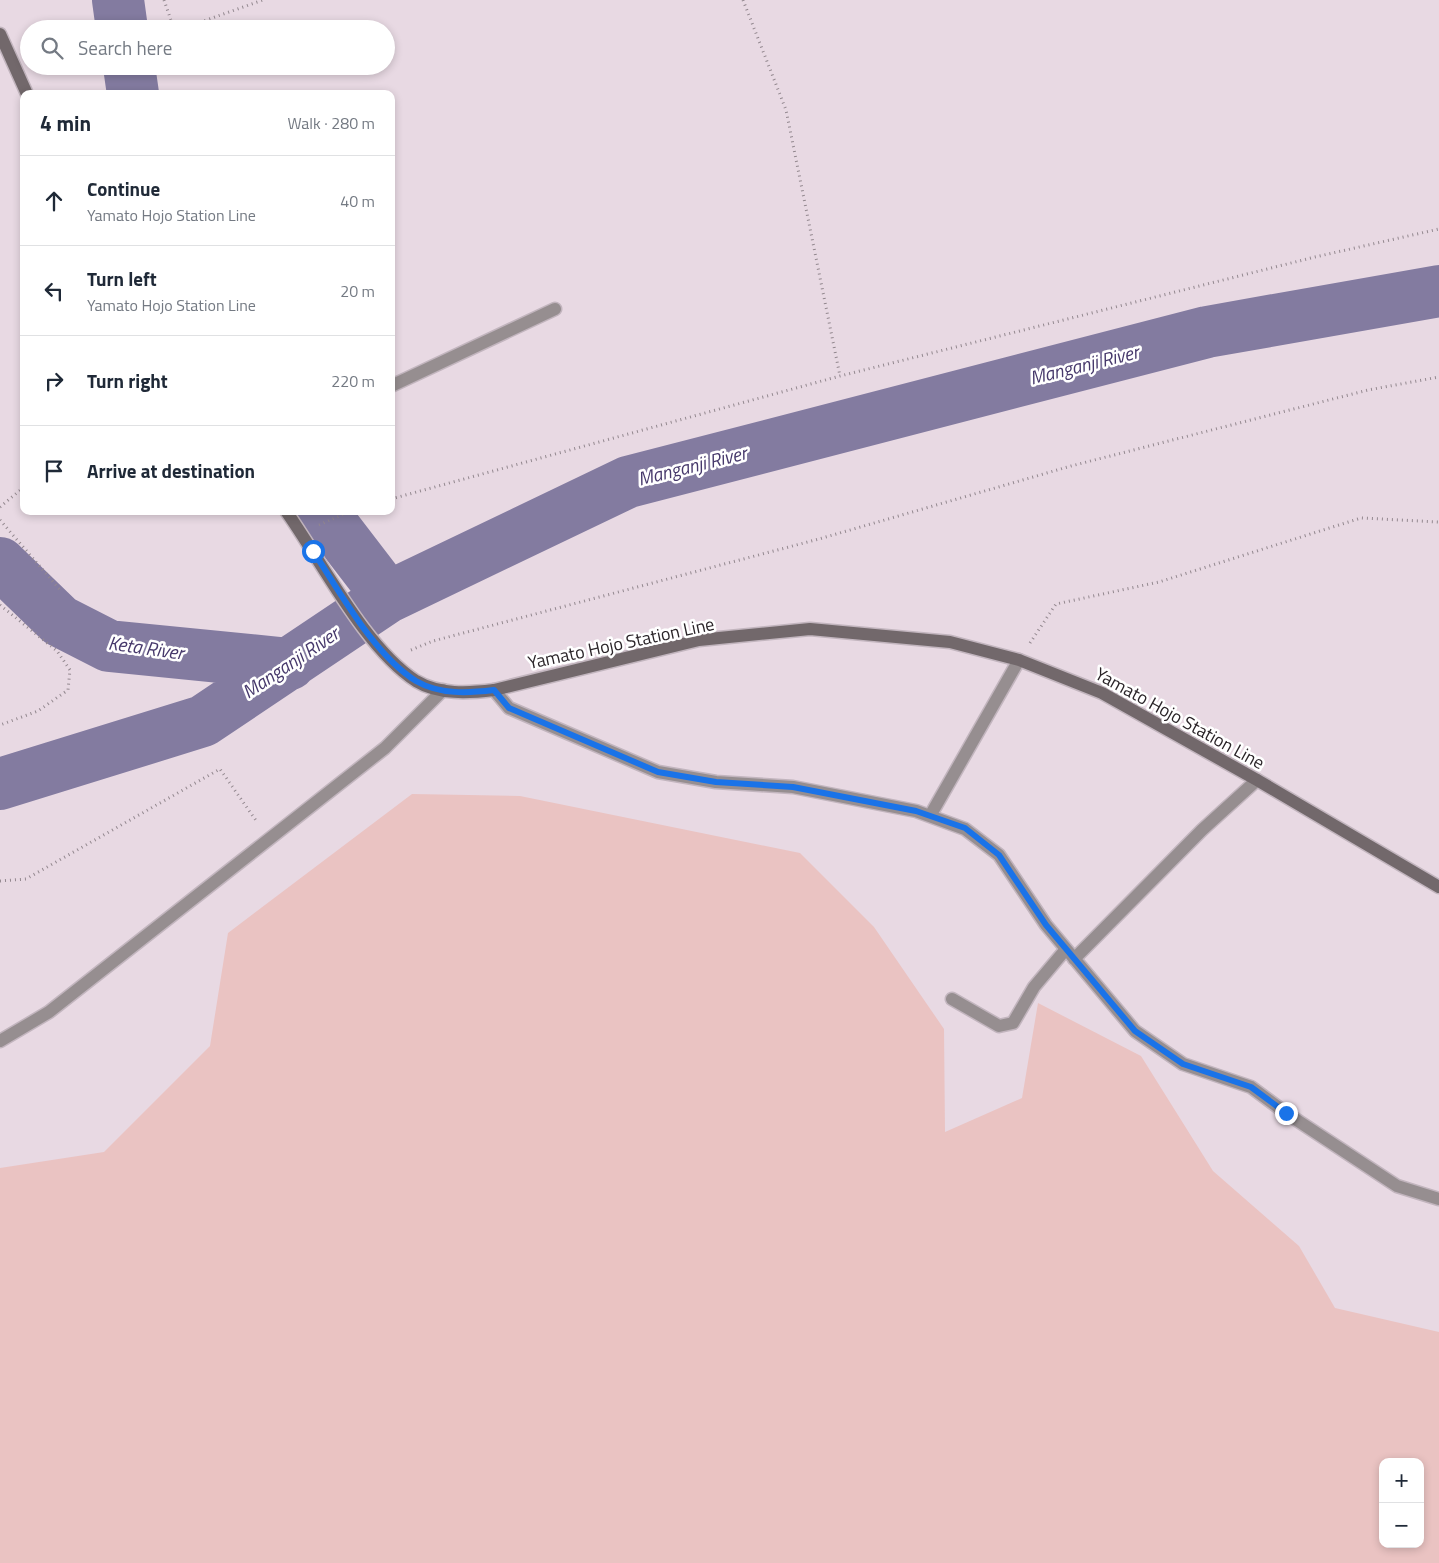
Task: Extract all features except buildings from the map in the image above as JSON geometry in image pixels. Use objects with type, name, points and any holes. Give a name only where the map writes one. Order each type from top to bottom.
[{"type":"main road","points":[[0,34],[25,90]]},
{"type":"main road","name":"Yamato Hojo Station Line","points":[[289,515],[369,636],[390,658],[417,681],[443,690],[466,694],[494,690],[699,640],[810,629],[950,642],[1019,660],[1102,693],[1257,780],[1439,887]]},
{"type":"street","points":[[395,384],[555,309]]},
{"type":"street","points":[[930,816],[1019,660]]},
{"type":"street","points":[[0,1041],[48,1012],[269,840],[385,748],[443,690]]},
{"type":"street","points":[[494,690],[509,708],[658,772],[716,782],[793,787],[916,811],[965,828],[999,855],[1046,925],[1135,1031],[1183,1064],[1251,1087],[1286,1113],[1397,1186],[1439,1199]]},
{"type":"street","points":[[1074,959],[1188,843],[1257,780]]},
{"type":"street","points":[[952,999],[998,1026],[1013,1023],[1034,987],[1066,949]]},
{"type":"path","points":[[164,0],[171,20]]},
{"type":"path","points":[[206,20],[263,0]]},
{"type":"path","points":[[742,0],[786,110],[840,376]]},
{"type":"path","points":[[395,498],[840,376],[1439,229]]},
{"type":"path","points":[[390,658],[433,641],[819,539],[1071,466],[1368,390],[1439,377]]},
{"type":"path","points":[[0,507],[20,490]]},
{"type":"path","points":[[313,528],[342,515]]},
{"type":"path","points":[[1019,660],[1056,604],[1159,582],[1361,518],[1439,522]]},
{"type":"path","points":[[0,520],[61,590]]},
{"type":"path","points":[[0,605],[57,652],[70,670],[68,690],[38,711],[0,725]]},
{"type":"path","points":[[0,881],[26,879],[220,769],[269,840]]},
{"type":"shaded area","points":[[412,794],[520,796],[800,853],[874,927],[944,1029],[945,1132],[1022,1098],[1038,1003],[1141,1056],[1213,1171],[1299,1246],[1335,1308],[1439,1332],[1439,1563],[0,1563],[0,1168],[104,1152],[210,1046],[228,933]]},
{"type":"waterway","points":[[118,0],[121,20]]},
{"type":"waterway","points":[[130,75],[132,90]]},
{"type":"waterway","name":"Manganji River","points":[[0,784],[203,721],[388,597],[628,482],[1207,332],[1439,291]]},
{"type":"waterway","points":[[325,515],[388,597]]},
{"type":"waterway","name":"Keta River","points":[[0,563],[60,621],[109,646],[290,664]]},
{"type":"route","points":[[313,551],[369,636],[390,658],[417,681],[443,690],[466,694],[494,690],[509,708],[658,772],[716,782],[793,787],[916,811],[965,828],[999,855],[1046,925],[1135,1031],[1183,1064],[1251,1087],[1286,1113]]}]
